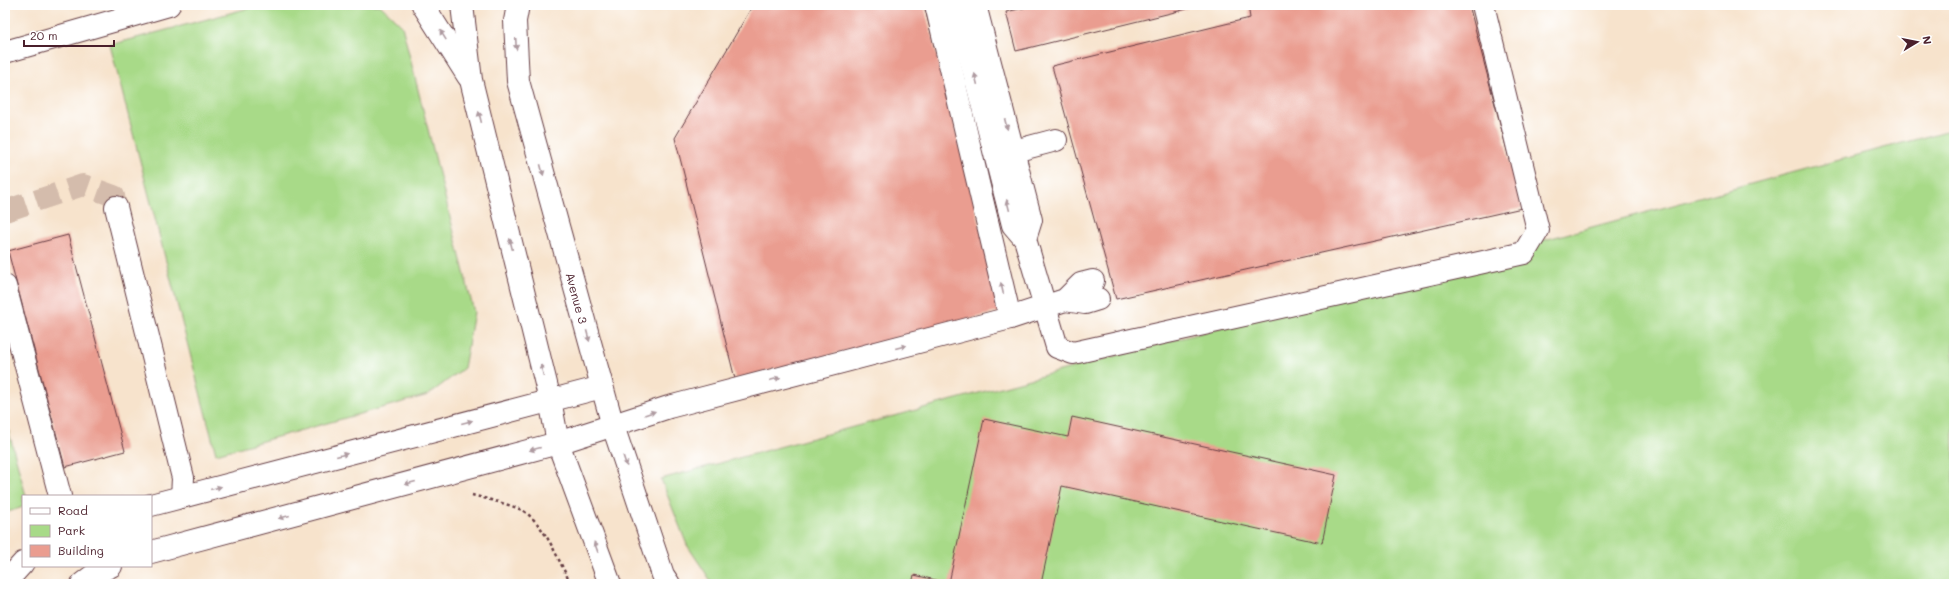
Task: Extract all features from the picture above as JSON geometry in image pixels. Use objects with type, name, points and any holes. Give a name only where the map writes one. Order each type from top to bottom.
[{"type":"street","points":[[5,52],[169,5]]},
{"type":"street","points":[[423,5],[471,80]]},
{"type":"street","points":[[462,5],[471,80],[550,400],[558,443],[610,584]]},
{"type":"street","name":"Avenue 3","points":[[518,5],[515,21],[518,81],[613,426],[663,575],[669,584]]},
{"type":"street","points":[[936,5],[1010,318]]},
{"type":"street","points":[[957,5],[1004,153],[1031,220],[1025,239],[1056,347],[1073,353],[1524,253],[1538,230],[1483,5]]},
{"type":"street","points":[[975,5],[1004,153]]},
{"type":"street","points":[[1004,153],[1056,140]]},
{"type":"street","points":[[116,207],[183,478],[182,496]]},
{"type":"street","points":[[152,552],[558,443],[669,407],[1010,318],[1065,300],[1081,284],[1096,290]]},
{"type":"street","points":[[5,286],[60,495]]},
{"type":"street","points":[[152,505],[602,387]]},
{"type":"street","points":[[5,583],[22,564]]},
{"type":"street","points":[[82,584],[95,574],[109,567]]},
{"type":"path","points":[[469,494],[524,511],[538,526],[550,544],[571,584]]},
{"type":"green space","points":[[260,5],[380,5],[402,26],[474,312],[464,368],[428,395],[216,454],[110,45]]},
{"type":"green space","points":[[1954,129],[1954,584],[713,584],[687,545],[661,479]]},
{"type":"green space","points":[[5,418],[26,495],[22,495],[22,507],[5,513]]},
{"type":"building","points":[[753,5],[924,5],[1002,311],[735,379],[675,138]]},
{"type":"building","points":[[1036,5],[1186,5],[1187,9],[1016,51],[1006,12]]},
{"type":"building","points":[[1248,5],[1469,5],[1522,208],[1116,299],[1052,66],[1250,18]]},
{"type":"building","points":[[68,235],[125,451],[65,467],[8,251]]},
{"type":"building","points":[[1072,417],[1336,475],[1322,543],[1062,486],[1041,584],[912,584],[914,575],[949,583],[984,419],[1068,437]]},
{"type":"tunnel","points":[[5,211],[83,185],[114,196],[116,207]]}]
